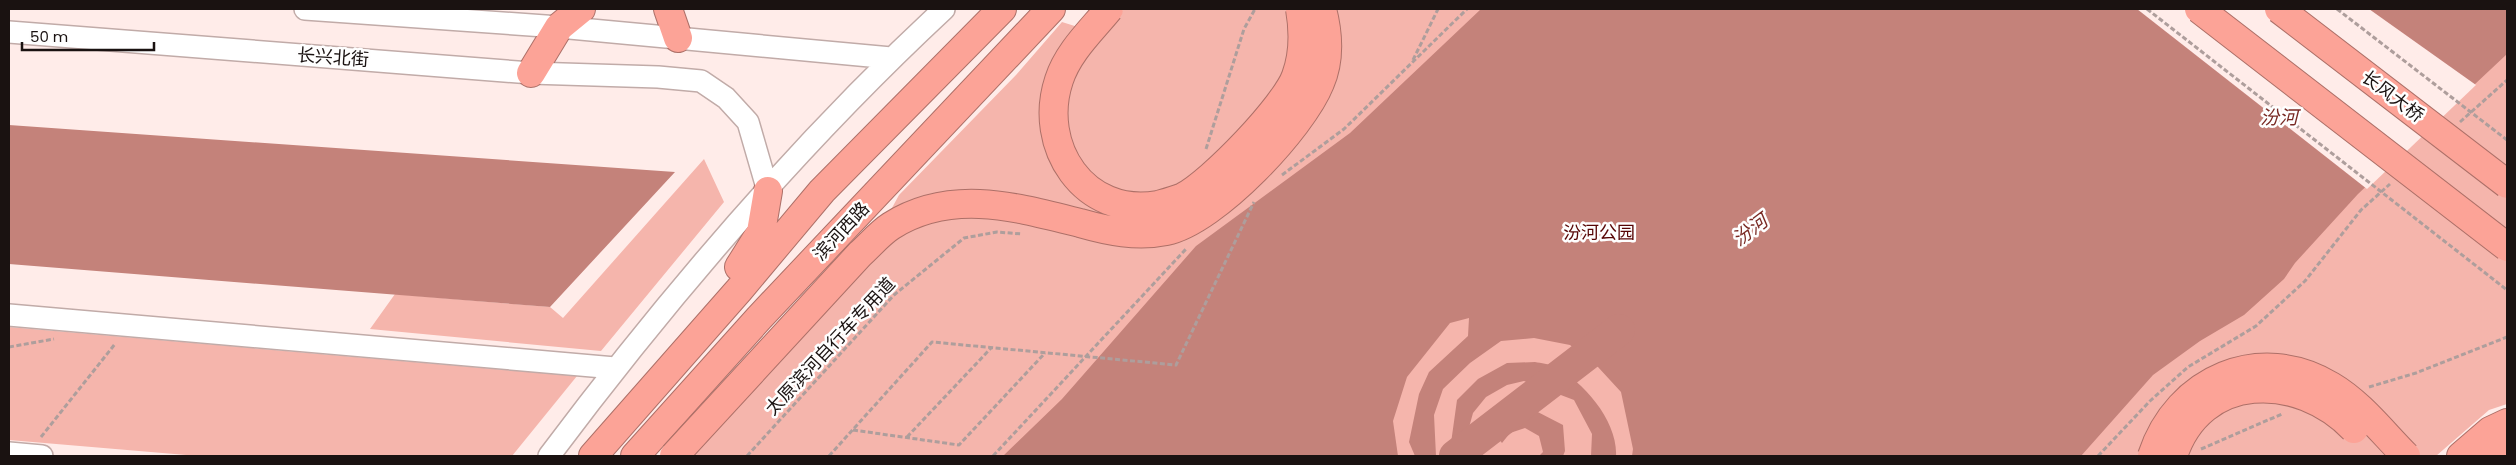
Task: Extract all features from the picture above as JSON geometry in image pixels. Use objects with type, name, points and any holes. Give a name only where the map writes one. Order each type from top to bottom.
[{"type":"highway","points":[[531,73],[560,27],[581,9]]},
{"type":"highway","points":[[668,9],[678,38]]},
{"type":"highway","points":[[593,456],[822,190],[1002,9]]},
{"type":"highway","name":"滨河西路","points":[[635,456],[759,318],[1051,9]]},
{"type":"highway","points":[[1110,9],[1067,61],[1059,81],[1054,109],[1056,140],[1066,163],[1081,183],[1106,200],[1132,206],[1158,205],[1183,197],[1208,179],[1268,119],[1284,99],[1296,78],[1302,55],[1304,35],[1300,9]]},
{"type":"highway","points":[[674,456],[860,254],[889,227],[911,215],[934,207],[958,204],[992,204],[1021,208],[1109,231],[1143,234],[1168,231],[1202,216],[1251,175],[1306,111],[1321,82],[1327,52],[1326,23],[1322,9]]},
{"type":"highway","points":[[2199,9],[2507,246]]},
{"type":"highway","name":"长风大桥","points":[[2279,9],[2507,184]]},
{"type":"highway","points":[[686,348],[762,232],[768,190]]},
{"type":"highway","points":[[2152,456],[2170,418],[2189,396],[2210,382],[2234,372],[2258,368],[2285,369],[2315,377],[2333,387],[2348,398],[2406,456]]},
{"type":"highway","points":[[2173,456],[2186,430],[2203,411],[2226,397],[2259,388],[2282,388],[2308,396],[2323,404],[2338,413],[2381,456]]},
{"type":"highway","points":[[2461,456],[2490,430],[2507,422]]},
{"type":"highway","points":[[2497,456],[2507,448]]},
{"type":"street","points":[[314,9],[560,27],[891,58]]},
{"type":"street","points":[[549,456],[615,368],[768,190],[891,58],[944,9]]},
{"type":"street","name":"长兴北街","points":[[9,32],[531,73],[658,77],[701,82],[726,98],[748,122],[768,190]]},
{"type":"street","points":[[9,315],[128,327],[615,368]]},
{"type":"path","points":[[1203,157],[1244,29],[1255,9]]},
{"type":"path","points":[[1411,63],[1438,9]]},
{"type":"path","points":[[1282,176],[1344,129],[1467,9]]},
{"type":"path","points":[[2147,9],[2507,290]]},
{"type":"path","points":[[2337,9],[2507,140]]},
{"type":"path","points":[[2453,128],[2507,80]]},
{"type":"path","points":[[2098,456],[2150,401],[2188,367],[2256,326],[2270,314],[2305,281],[2362,210],[2397,178]]},
{"type":"path","points":[[829,456],[932,342],[1176,365],[1258,194]]},
{"type":"path","name":"太原滨河自行车专用道","points":[[747,456],[894,295],[964,238],[997,232],[1027,234]]},
{"type":"path","points":[[993,456],[1187,248]]},
{"type":"path","points":[[26,455],[128,327]]},
{"type":"path","points":[[906,438],[992,347]]},
{"type":"path","points":[[852,430],[959,445],[1045,353]]},
{"type":"green space","name":"汾河公园","points":[[1124,9],[2507,9],[2507,404],[2489,410],[2436,456],[692,456],[854,278],[899,195],[1016,75],[1062,22],[1100,34]]},
{"type":"green space","points":[[704,159],[724,202],[601,351],[370,329],[395,294],[550,307],[563,318]]},
{"type":"green space","points":[[9,327],[577,376],[512,456],[198,456],[9,440]]},
{"type":"water","name":"汾河公园","points":[[1481,9],[2507,9],[2507,54],[2358,194],[2295,263],[2284,279],[2244,315],[2200,341],[2153,375],[2081,456],[1632,456],[1633,449],[1621,392],[1598,367],[1570,345],[1534,338],[1501,341],[1470,363],[1443,389],[1434,415],[1436,456],[1415,456],[1409,442],[1419,394],[1429,372],[1468,336],[1469,318],[1450,323],[1407,377],[1393,421],[1398,456],[1003,456],[1062,399],[1196,246],[1350,133]]},
{"type":"water","points":[[9,125],[675,172],[550,307],[9,264]]},
{"type":"water","points":[[1535,362],[1550,365],[1565,373],[1587,392],[1597,404],[1611,430],[1616,456],[1591,456],[1592,434],[1574,400],[1524,381],[1507,385],[1486,397],[1473,413],[1468,431],[1480,456],[1458,456],[1451,443],[1457,400],[1478,379],[1507,363]]},
{"type":"water","points":[[1512,407],[1530,408],[1563,425],[1565,451],[1563,456],[1539,456],[1543,452],[1539,436],[1525,428],[1510,433],[1502,443],[1494,433],[1500,416]]},
{"type":"pier","points":[[2137,9],[2369,9],[2476,85],[2367,189]]},
{"type":"waterway","name":"汾河","points":[[1455,456],[1619,330]]}]
